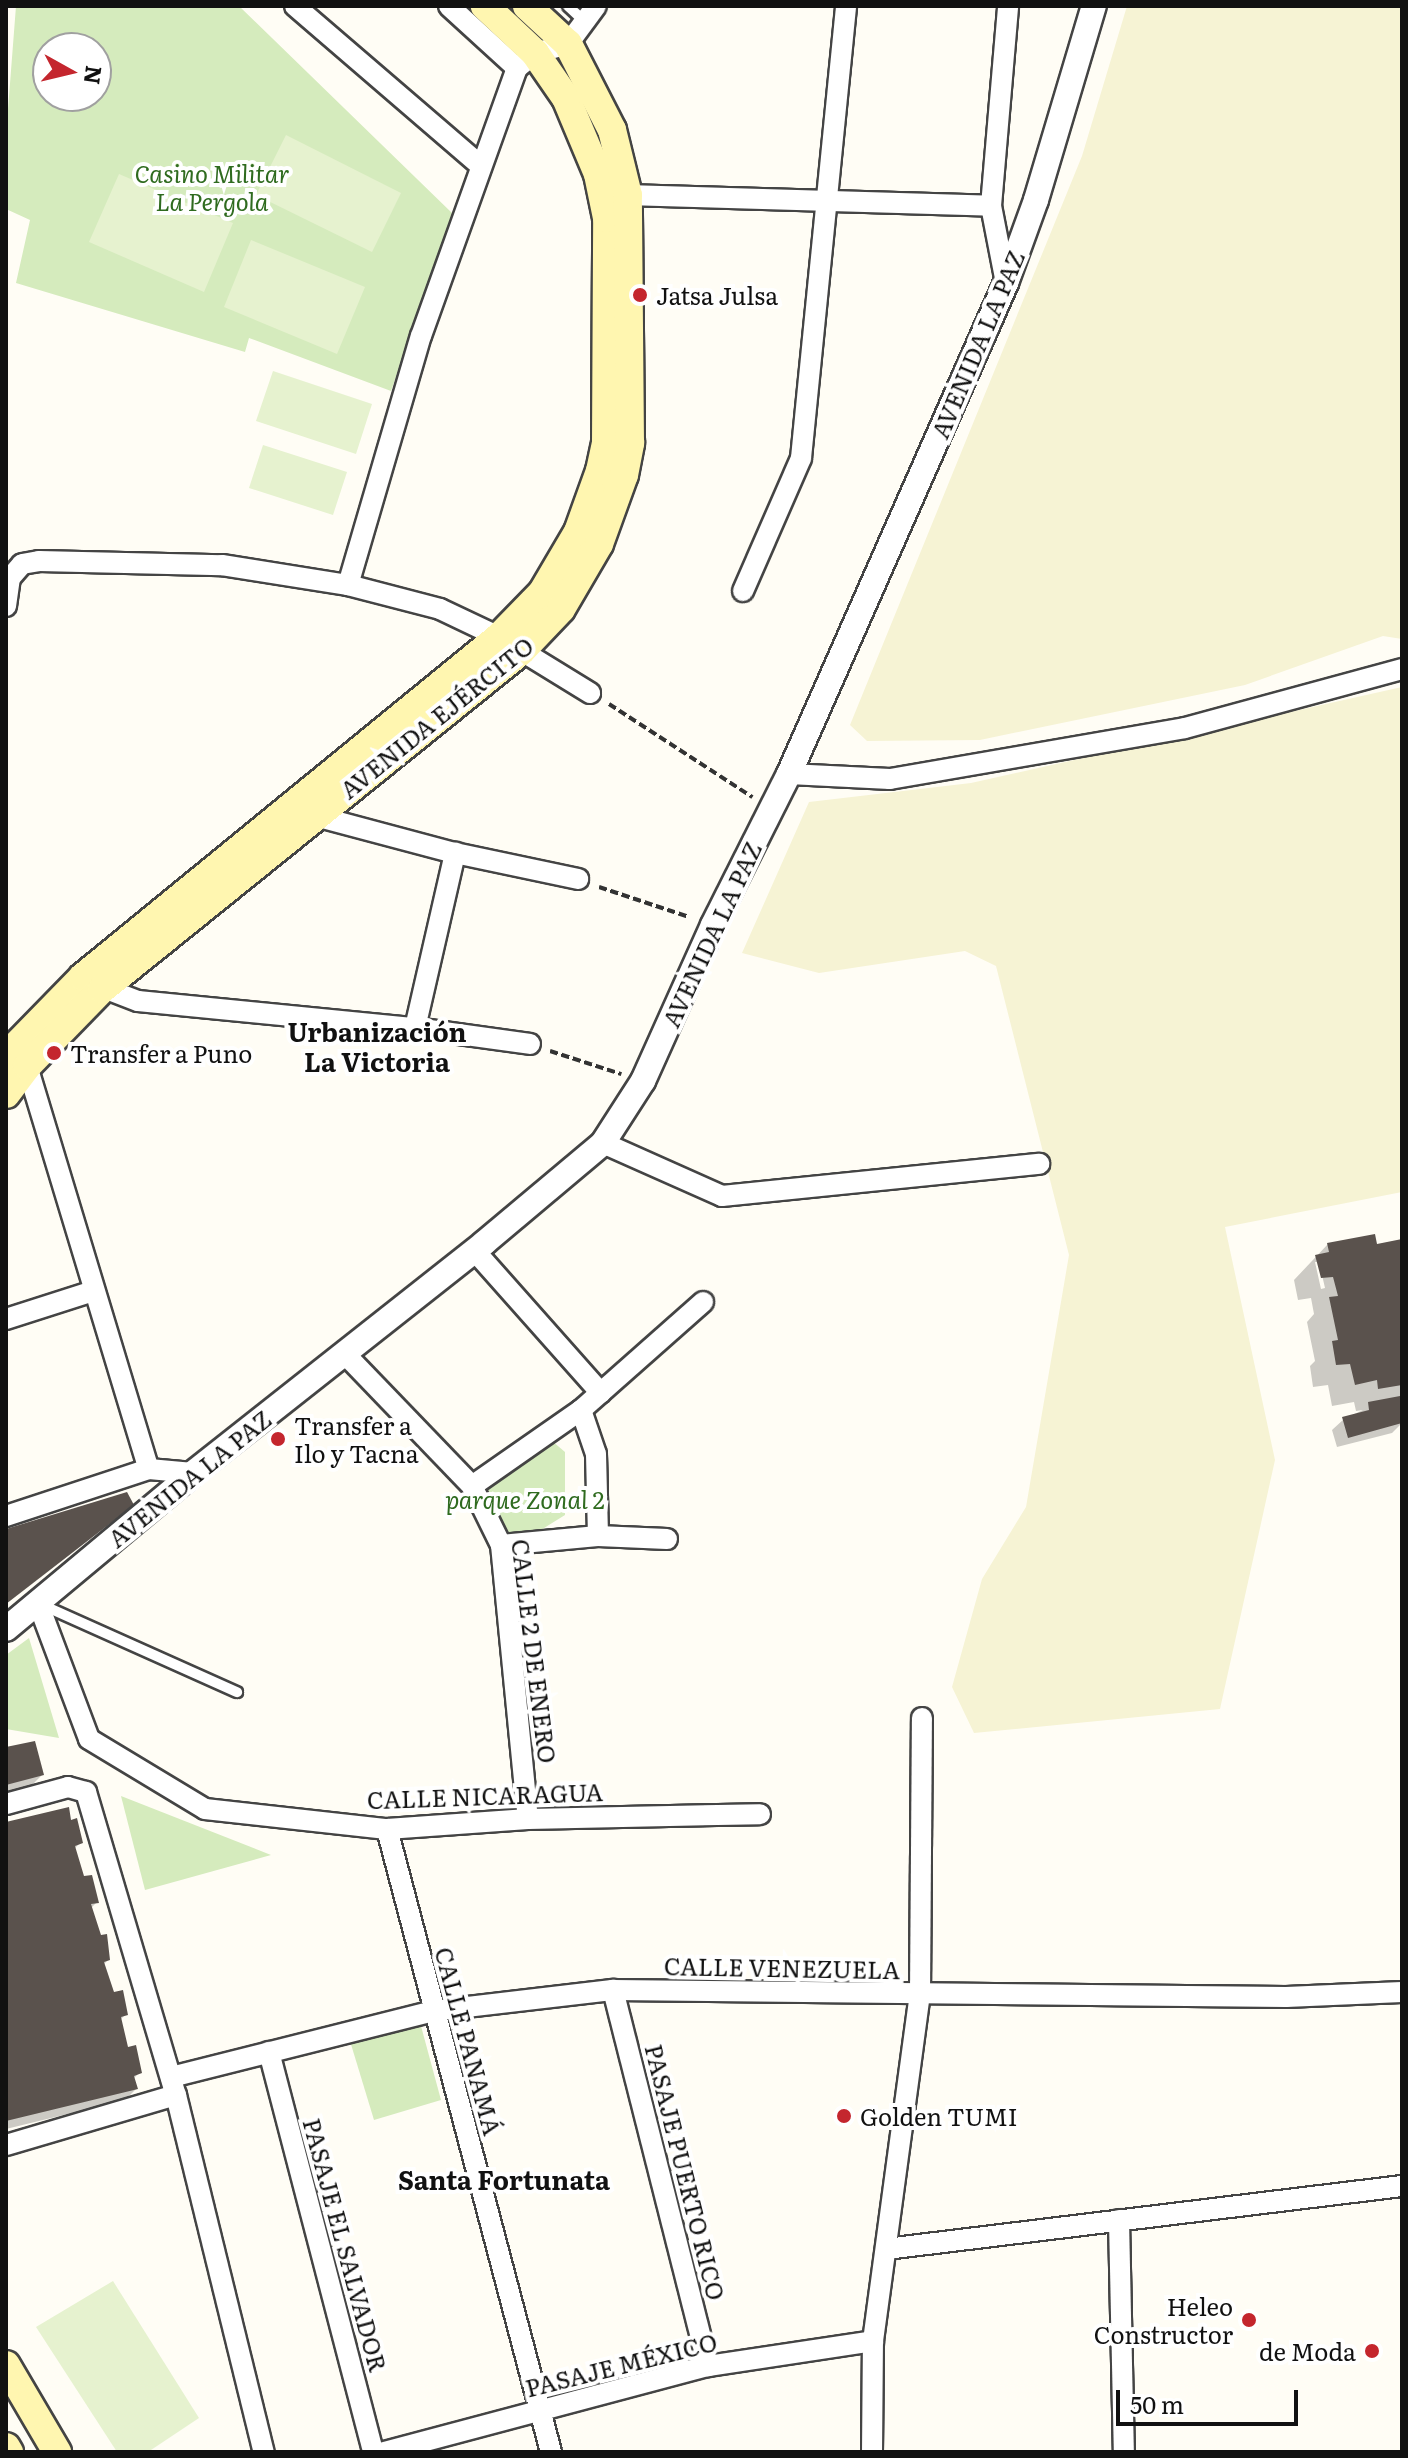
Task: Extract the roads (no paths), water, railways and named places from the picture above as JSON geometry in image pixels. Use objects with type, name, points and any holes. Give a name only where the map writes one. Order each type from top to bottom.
[{"type":"main road","name":"AVENIDA EJÉRCITO","points":[[485,6],[526,61],[566,98],[598,174],[607,218],[618,442]]},
{"type":"main road","name":"AVENIDA EJÉRCITO","points":[[6,1094],[16,1061],[92,983],[509,645],[578,532],[600,471],[618,442],[628,195],[583,24],[527,6]]},
{"type":"main road","points":[[6,2365],[57,2452]]},
{"type":"street","points":[[295,6],[480,165]]},
{"type":"street","points":[[449,6],[526,61]]},
{"type":"street","points":[[743,591],[801,458],[846,6]]},
{"type":"street","points":[[1006,283],[991,206],[1008,6]]},
{"type":"street","name":"AVENIDA LA PAZ","points":[[6,1629],[193,1473],[474,1250],[603,1143],[643,1081],[713,925],[789,774],[1006,283],[1036,200],[1094,6]]},
{"type":"street","points":[[348,585],[421,336],[480,165],[526,61],[583,24]]},
{"type":"street","points":[[628,195],[991,206]]},
{"type":"street","points":[[6,606],[10,578],[22,564],[39,561],[222,565],[348,585],[440,609],[590,693]]},
{"type":"street","points":[[789,774],[890,779],[1185,728],[1402,669]]},
{"type":"street","points":[[304,811],[455,853],[578,879]]},
{"type":"street","points":[[415,1028],[455,853]]},
{"type":"street","points":[[92,983],[138,1001],[415,1028],[530,1044]]},
{"type":"street","points":[[16,1061],[149,1469]]},
{"type":"street","points":[[603,1143],[722,1196],[1039,1164]]},
{"type":"street","points":[[474,1250],[601,1393]]},
{"type":"street","points":[[6,1319],[93,1291]]},
{"type":"street","points":[[472,1486],[581,1410],[703,1302]]},
{"type":"street","name":"CALLE 2 DE ENERO","points":[[344,1353],[472,1486],[501,1545],[528,1819]]},
{"type":"street","points":[[581,1410],[596,1454],[598,1536]]},
{"type":"street","points":[[6,1516],[149,1469],[193,1473]]},
{"type":"street","points":[[501,1545],[598,1536],[667,1539]]},
{"type":"street","name":"CALLE NICARAGUA","points":[[38,1603],[89,1739],[205,1809],[387,1829],[528,1819],[760,1814]]},
{"type":"street","points":[[872,2452],[873,2341],[920,1995],[922,1718]]},
{"type":"street","points":[[6,1804],[68,1787],[86,1792],[173,2086],[264,2452]]},
{"type":"street","name":"CALLE PANAMÁ","points":[[387,1829],[551,2452]]},
{"type":"street","name":"CALLE VENEZUELA","points":[[6,2145],[269,2052],[433,2011],[613,1990],[1286,1997],[1402,1992]]},
{"type":"street","name":"PASAJE PUERTO RICO","points":[[613,1990],[708,2366]]},
{"type":"street","name":"PASAJE EL SALVADOR","points":[[269,2052],[373,2452]]},
{"type":"street","points":[[886,2249],[1402,2186]]},
{"type":"street","points":[[1119,2220],[1124,2452]]},
{"type":"street","name":"PASAJE MÉXICO","points":[[384,2452],[708,2366],[873,2341]]},
{"type":"lane","points":[[568,6],[583,24]]},
{"type":"lane","points":[[38,1603],[237,1692]]},
{"type":"place","name":"Jatsa Julsa","points":[[640,295]]},
{"type":"place","name":"Transfer a Puno","points":[[54,1053]]},
{"type":"place","name":"Transfer a Ilo y Tacna","points":[[278,1439]]},
{"type":"place","name":"Golden TUMI","points":[[844,2116]]},
{"type":"place","name":"Heleo Constructor","points":[[1249,2320]]},
{"type":"place","name":"de Moda","points":[[1372,2351]]},
{"type":"district","name":"Urbanización La Victoria","points":[[377,1046]]},
{"type":"district","name":"Santa Fortunata","points":[[504,2179]]},
{"type":"park label","name":"Casino Militar La Pergola","points":[[212,187]]},
{"type":"park label","name":"parque Zonal 2","points":[[525,1499]]}]
